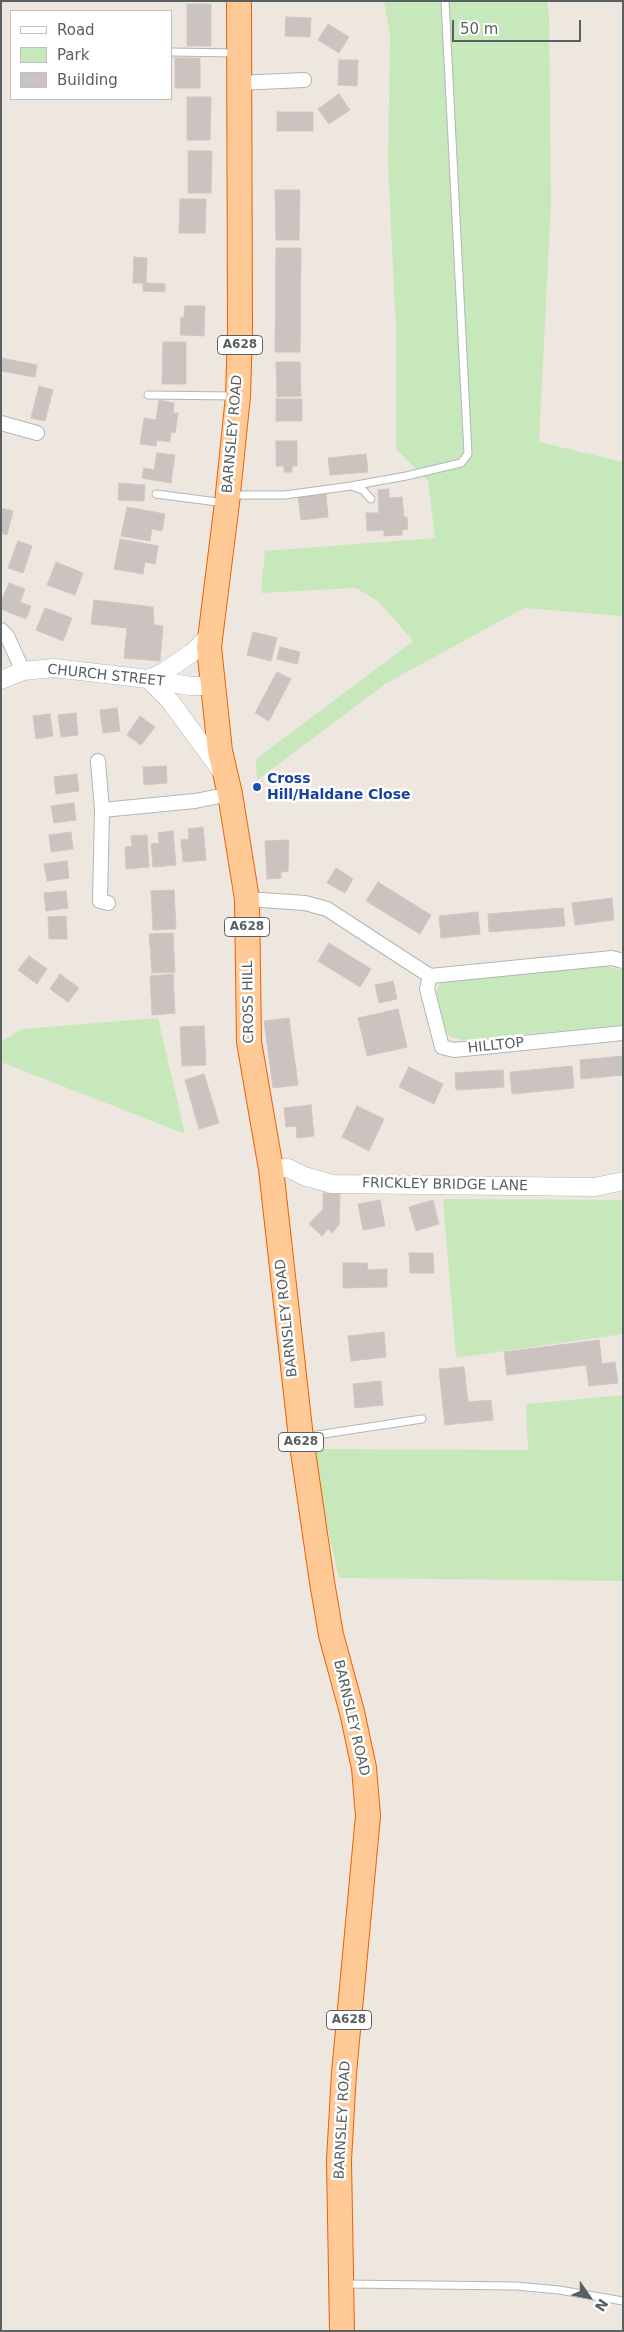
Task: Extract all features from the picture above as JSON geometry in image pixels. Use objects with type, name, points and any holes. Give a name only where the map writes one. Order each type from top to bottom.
[{"type":"highway","name":"BARNSLEY ROAD","points":[[212,686],[210,635],[228,499],[238,396],[240,332],[239,1]]},
{"type":"highway","name":"CROSS HILL","points":[[212,686],[247,899],[249,1042],[271,1168]]},
{"type":"highway","name":"BARNSLEY ROAD","points":[[271,1168],[301,1438],[322,1582],[331,1635],[352,1712],[364,1768],[368,1816],[339,2160],[342,2331]]},
{"type":"street","points":[[238,83],[304,80]]},
{"type":"street","points":[[1,423],[37,433]]},
{"type":"street","points":[[1,630],[23,671]]},
{"type":"street","points":[[102,810],[195,801],[228,785],[170,701],[148,679],[164,672],[193,652],[210,635]]},
{"type":"street","name":"CHURCH STREET","points":[[1,680],[23,671],[54,668],[190,686],[212,686]]},
{"type":"street","points":[[98,761],[102,810],[100,901],[108,903]]},
{"type":"street","points":[[247,899],[305,903],[326,909],[430,976],[612,958],[623,960]]},
{"type":"street","name":"HILLTOP","points":[[430,976],[427,989],[442,1046],[454,1050],[623,1033]]},
{"type":"street","name":"FRICKLEY BRIDGE LANE","points":[[271,1168],[288,1168],[304,1176],[332,1184],[595,1187],[623,1181]]},
{"type":"lane","points":[[156,494],[228,499],[285,495],[406,476],[461,462],[468,454],[445,1]]},
{"type":"lane","points":[[172,52],[238,53]]},
{"type":"lane","points":[[148,395],[238,396]]},
{"type":"lane","points":[[350,486],[363,490],[371,499]]},
{"type":"lane","points":[[301,1438],[422,1420]]},
{"type":"lane","points":[[341,2284],[516,2286],[559,2290],[623,2301]]},
{"type":"green space","points":[[384,1],[547,1],[549,16],[551,203],[539,442],[623,462],[623,616],[524,608],[385,684],[257,780],[256,759],[413,641],[379,602],[356,588],[261,593],[265,551],[435,538],[428,481],[396,449],[396,329],[388,165],[390,35]]},
{"type":"green space","points":[[605,966],[623,970],[623,1025],[464,1040],[451,1037],[444,1030],[436,992],[439,985],[446,979]]},
{"type":"green space","points":[[158,1018],[185,1134],[1,1062],[1,1042],[22,1029]]},
{"type":"green space","points":[[443,1199],[623,1200],[623,1334],[456,1358]]},
{"type":"green space","points":[[623,1395],[623,1581],[339,1578],[310,1449],[528,1450],[526,1404]]},
{"type":"building","points":[[187,4],[211,4],[211,46],[187,46]]},
{"type":"building","points":[[286,17],[311,18],[310,37],[285,36]]},
{"type":"building","points":[[328,24],[349,37],[339,53],[318,40]]},
{"type":"building","points":[[175,58],[200,58],[200,88],[175,88]]},
{"type":"building","points":[[339,60],[358,60],[357,86],[338,85]]},
{"type":"building","points":[[339,94],[350,110],[329,124],[318,109]]},
{"type":"building","points":[[187,97],[211,97],[210,140],[187,140]]},
{"type":"building","points":[[277,112],[313,112],[313,131],[277,131]]},
{"type":"building","points":[[188,151],[212,151],[211,193],[188,193]]},
{"type":"building","points":[[275,190],[300,190],[299,240],[276,240]]},
{"type":"building","points":[[180,199],[206,199],[205,233],[179,233]]},
{"type":"building","points":[[276,248],[301,248],[300,352],[275,352]]},
{"type":"building","points":[[134,257],[147,258],[146,283],[165,284],[165,292],[143,291],[143,283],[133,283]]},
{"type":"building","points":[[185,306],[205,306],[204,336],[180,335],[181,317],[184,317]]},
{"type":"building","points":[[163,342],[186,342],[186,384],[162,384]]},
{"type":"building","points":[[1,358],[37,365],[35,377],[1,371]]},
{"type":"building","points":[[276,362],[300,362],[301,396],[277,397]]},
{"type":"building","points":[[39,386],[53,390],[45,421],[31,418]]},
{"type":"building","points":[[276,399],[302,399],[302,421],[276,421]]},
{"type":"building","points":[[159,400],[174,403],[173,413],[178,413],[175,433],[171,432],[170,442],[157,440],[156,446],[140,444],[144,418],[156,420]]},
{"type":"building","points":[[276,441],[297,441],[297,466],[292,466],[292,472],[284,472],[284,466],[276,466]]},
{"type":"building","points":[[157,453],[175,455],[171,483],[142,478],[144,468],[154,470]]},
{"type":"building","points":[[366,454],[368,472],[330,475],[328,458]]},
{"type":"building","points":[[119,483],[145,485],[144,501],[118,500]]},
{"type":"building","points":[[389,489],[389,498],[402,497],[404,517],[407,517],[408,529],[402,530],[402,535],[384,536],[384,530],[367,531],[366,513],[379,513],[378,490]]},
{"type":"building","points":[[326,494],[328,517],[301,520],[298,496]]},
{"type":"building","points":[[127,507],[165,514],[162,531],[152,529],[150,541],[121,536]]},
{"type":"building","points":[[1,508],[13,511],[7,535],[1,533]]},
{"type":"building","points":[[120,539],[158,546],[155,564],[145,562],[143,574],[114,569]]},
{"type":"building","points":[[18,541],[32,546],[23,573],[8,568]]},
{"type":"building","points":[[56,562],[83,573],[75,595],[47,585]]},
{"type":"building","points":[[9,583],[25,589],[20,602],[31,606],[26,619],[1,609],[1,602]]},
{"type":"building","points":[[94,600],[153,607],[154,625],[163,626],[160,661],[124,658],[127,628],[91,624]]},
{"type":"building","points":[[45,608],[72,618],[63,641],[36,630]]},
{"type":"building","points":[[253,632],[277,638],[271,661],[247,655]]},
{"type":"building","points":[[280,647],[300,652],[297,664],[277,659]]},
{"type":"building","points":[[277,672],[291,679],[269,721],[255,713]]},
{"type":"building","points":[[117,708],[120,731],[103,733],[100,710]]},
{"type":"building","points":[[76,713],[78,735],[61,737],[58,715]]},
{"type":"building","points":[[50,714],[53,736],[36,739],[33,716]]},
{"type":"building","points":[[140,716],[155,727],[141,745],[127,735]]},
{"type":"building","points":[[166,766],[167,783],[144,785],[143,767]]},
{"type":"building","points":[[77,774],[79,791],[56,794],[54,777]]},
{"type":"building","points":[[74,803],[76,820],[54,823],[51,806]]},
{"type":"building","points":[[203,827],[206,860],[183,862],[181,840],[189,839],[188,829]]},
{"type":"building","points":[[173,831],[176,865],[153,867],[151,844],[159,843],[158,833]]},
{"type":"building","points":[[71,832],[73,849],[51,852],[49,835]]},
{"type":"building","points":[[147,835],[149,867],[126,869],[125,847],[132,846],[131,836]]},
{"type":"building","points":[[289,840],[288,871],[281,872],[281,878],[267,879],[265,841]]},
{"type":"building","points":[[67,861],[69,878],[47,881],[44,864]]},
{"type":"building","points":[[336,868],[353,879],[345,893],[327,883]]},
{"type":"building","points":[[378,882],[431,915],[420,934],[366,901]]},
{"type":"building","points":[[174,890],[176,929],[153,930],[151,891]]},
{"type":"building","points":[[66,891],[68,908],[46,911],[44,893]]},
{"type":"building","points":[[612,898],[614,920],[575,925],[572,903]]},
{"type":"building","points":[[563,908],[565,926],[489,932],[488,914]]},
{"type":"building","points":[[478,912],[480,934],[441,938],[439,916]]},
{"type":"building","points":[[66,916],[67,939],[49,939],[48,917]]},
{"type":"building","points":[[173,933],[175,972],[152,973],[149,934]]},
{"type":"building","points":[[329,943],[371,969],[360,987],[318,961]]},
{"type":"building","points":[[29,956],[47,969],[37,984],[18,970]]},
{"type":"building","points":[[60,974],[79,988],[68,1002],[50,989]]},
{"type":"building","points":[[173,974],[175,1013],[152,1015],[150,976]]},
{"type":"building","points":[[393,981],[397,999],[379,1003],[375,985]]},
{"type":"building","points":[[398,1009],[407,1047],[367,1056],[358,1018]]},
{"type":"building","points":[[289,1018],[298,1085],[273,1088],[264,1021]]},
{"type":"building","points":[[204,1026],[206,1065],[182,1066],[180,1027]]},
{"type":"building","points":[[623,1056],[623,1075],[581,1079],[580,1060]]},
{"type":"building","points":[[572,1066],[574,1088],[512,1094],[510,1072]]},
{"type":"building","points":[[409,1067],[443,1084],[434,1104],[399,1087]]},
{"type":"building","points":[[503,1070],[504,1087],[456,1090],[455,1073]]},
{"type":"building","points":[[204,1074],[219,1123],[199,1129],[185,1080]]},
{"type":"building","points":[[311,1105],[314,1136],[297,1138],[296,1126],[286,1127],[284,1108]]},
{"type":"building","points":[[357,1106],[384,1119],[369,1151],[342,1137]]},
{"type":"building","points":[[323,1193],[340,1194],[339,1225],[332,1233],[328,1229],[322,1236],[309,1224],[323,1209]]},
{"type":"building","points":[[380,1200],[385,1226],[363,1230],[358,1204]]},
{"type":"building","points":[[433,1200],[439,1224],[416,1231],[409,1207]]},
{"type":"building","points":[[409,1253],[433,1253],[434,1273],[410,1273]]},
{"type":"building","points":[[343,1263],[367,1263],[368,1270],[387,1269],[387,1287],[343,1288]]},
{"type":"building","points":[[384,1332],[386,1357],[351,1361],[348,1336]]},
{"type":"building","points":[[599,1340],[602,1364],[615,1362],[618,1383],[589,1386],[586,1365],[507,1375],[504,1352]]},
{"type":"building","points":[[464,1367],[468,1402],[491,1400],[493,1420],[445,1425],[439,1369]]},
{"type":"building","points":[[381,1381],[383,1405],[355,1408],[353,1384]]},
{"type":"place","name":"Cross Hill/Haldane Close","points":[[257,787]]}]
